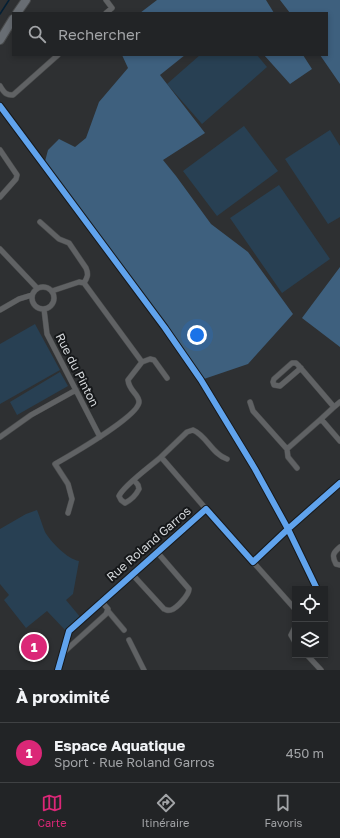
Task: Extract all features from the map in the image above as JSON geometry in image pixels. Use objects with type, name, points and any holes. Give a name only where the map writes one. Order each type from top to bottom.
[{"type":"main road","points":[[18,12],[26,0]]},
{"type":"main road","points":[[24,12],[31,0]]},
{"type":"main road","points":[[0,40],[12,22]]},
{"type":"main road","points":[[0,48],[12,30]]},
{"type":"street","points":[[106,0],[112,8],[107,12]]},
{"type":"street","points":[[0,86],[7,95],[13,94],[57,56]]},
{"type":"street","points":[[0,150],[16,175],[16,179],[0,197]]},
{"type":"street","points":[[40,222],[59,239],[68,243],[86,268],[88,278],[84,283]]},
{"type":"street","points":[[0,249],[36,288]]},
{"type":"street","points":[[52,291],[79,282],[84,283],[142,362]]},
{"type":"street","points":[[0,310],[20,299],[32,295],[36,288],[43,286],[52,291],[54,295],[53,302],[48,308],[38,308],[34,304],[32,295]]},
{"type":"street","name":"Rue du Pinton","points":[[44,309],[47,334],[100,437]]},
{"type":"street","points":[[68,513],[72,499],[68,484],[55,464],[100,437],[135,410],[139,403],[138,398],[129,386],[128,380],[142,362],[150,359],[154,360],[166,378]]},
{"type":"street","points":[[301,368],[280,386],[274,385],[274,379],[292,363],[296,363],[301,368],[334,407]]},
{"type":"street","points":[[0,437],[31,415],[76,390]]},
{"type":"street","points":[[250,402],[253,411],[287,449],[288,457],[297,468]]},
{"type":"street","points":[[287,449],[340,402]]},
{"type":"street","points":[[321,419],[340,441]]},
{"type":"street","points":[[134,480],[187,432],[193,430],[199,433],[220,457],[227,459]]},
{"type":"street","points":[[161,457],[206,509]]},
{"type":"street","points":[[252,562],[340,483]]},
{"type":"street","name":"Rue Roland Garros","points":[[58,670],[69,631],[206,509],[292,606]]},
{"type":"street","points":[[340,547],[334,552],[333,556],[336,564],[340,564]]},
{"type":"street","name":"Rue Roland Garros","points":[[132,574],[164,609],[172,609],[188,595],[189,589],[157,552]]},
{"type":"street","points":[[101,602],[124,630]]},
{"type":"street","points":[[63,652],[108,611]]},
{"type":"street","points":[[129,640],[144,670]]},
{"type":"street","points":[[310,658],[321,670]]},
{"type":"shaded area","points":[[157,0],[266,0],[273,12],[141,12]]},
{"type":"shaded area","points":[[280,0],[340,0],[340,84],[321,56],[328,56],[328,12],[289,12]]},
{"type":"shaded area","points":[[122,56],[184,56],[160,75],[205,133],[163,160],[211,224],[248,252],[293,314],[248,364],[201,380],[44,165],[48,150],[59,139],[75,147],[86,138],[99,102],[128,68]]},
{"type":"shaded area","points":[[199,56],[258,56],[267,67],[202,124],[167,84]]},
{"type":"shaded area","points":[[265,56],[304,56],[312,69],[290,84]]},
{"type":"shaded area","points":[[244,126],[278,171],[217,216],[183,171]]},
{"type":"shaded area","points":[[330,130],[340,146],[340,217],[328,224],[285,159]]},
{"type":"shaded area","points":[[279,185],[330,259],[282,293],[230,218]]},
{"type":"shaded area","points":[[340,267],[340,347],[302,318]]},
{"type":"shaded area","points":[[35,324],[60,370],[0,404],[0,344]]},
{"type":"shaded area","points":[[60,372],[68,386],[17,415],[10,402]]},
{"type":"shaded area","points":[[37,510],[45,532],[51,540],[69,557],[79,561],[73,594],[66,600],[81,618],[65,630],[47,611],[26,628],[4,600],[9,595],[0,584],[0,529],[26,514]]},
{"type":"waterway","points":[[0,14],[9,0]]},
{"type":"cycle path","points":[[0,106],[165,328],[201,380],[255,469],[288,529],[316,586]]},
{"type":"cycle path","points":[[58,670],[69,631],[206,509],[253,562],[340,483]]},
{"type":"place","name":"Espace Aquatique","points":[[34,647]]}]
